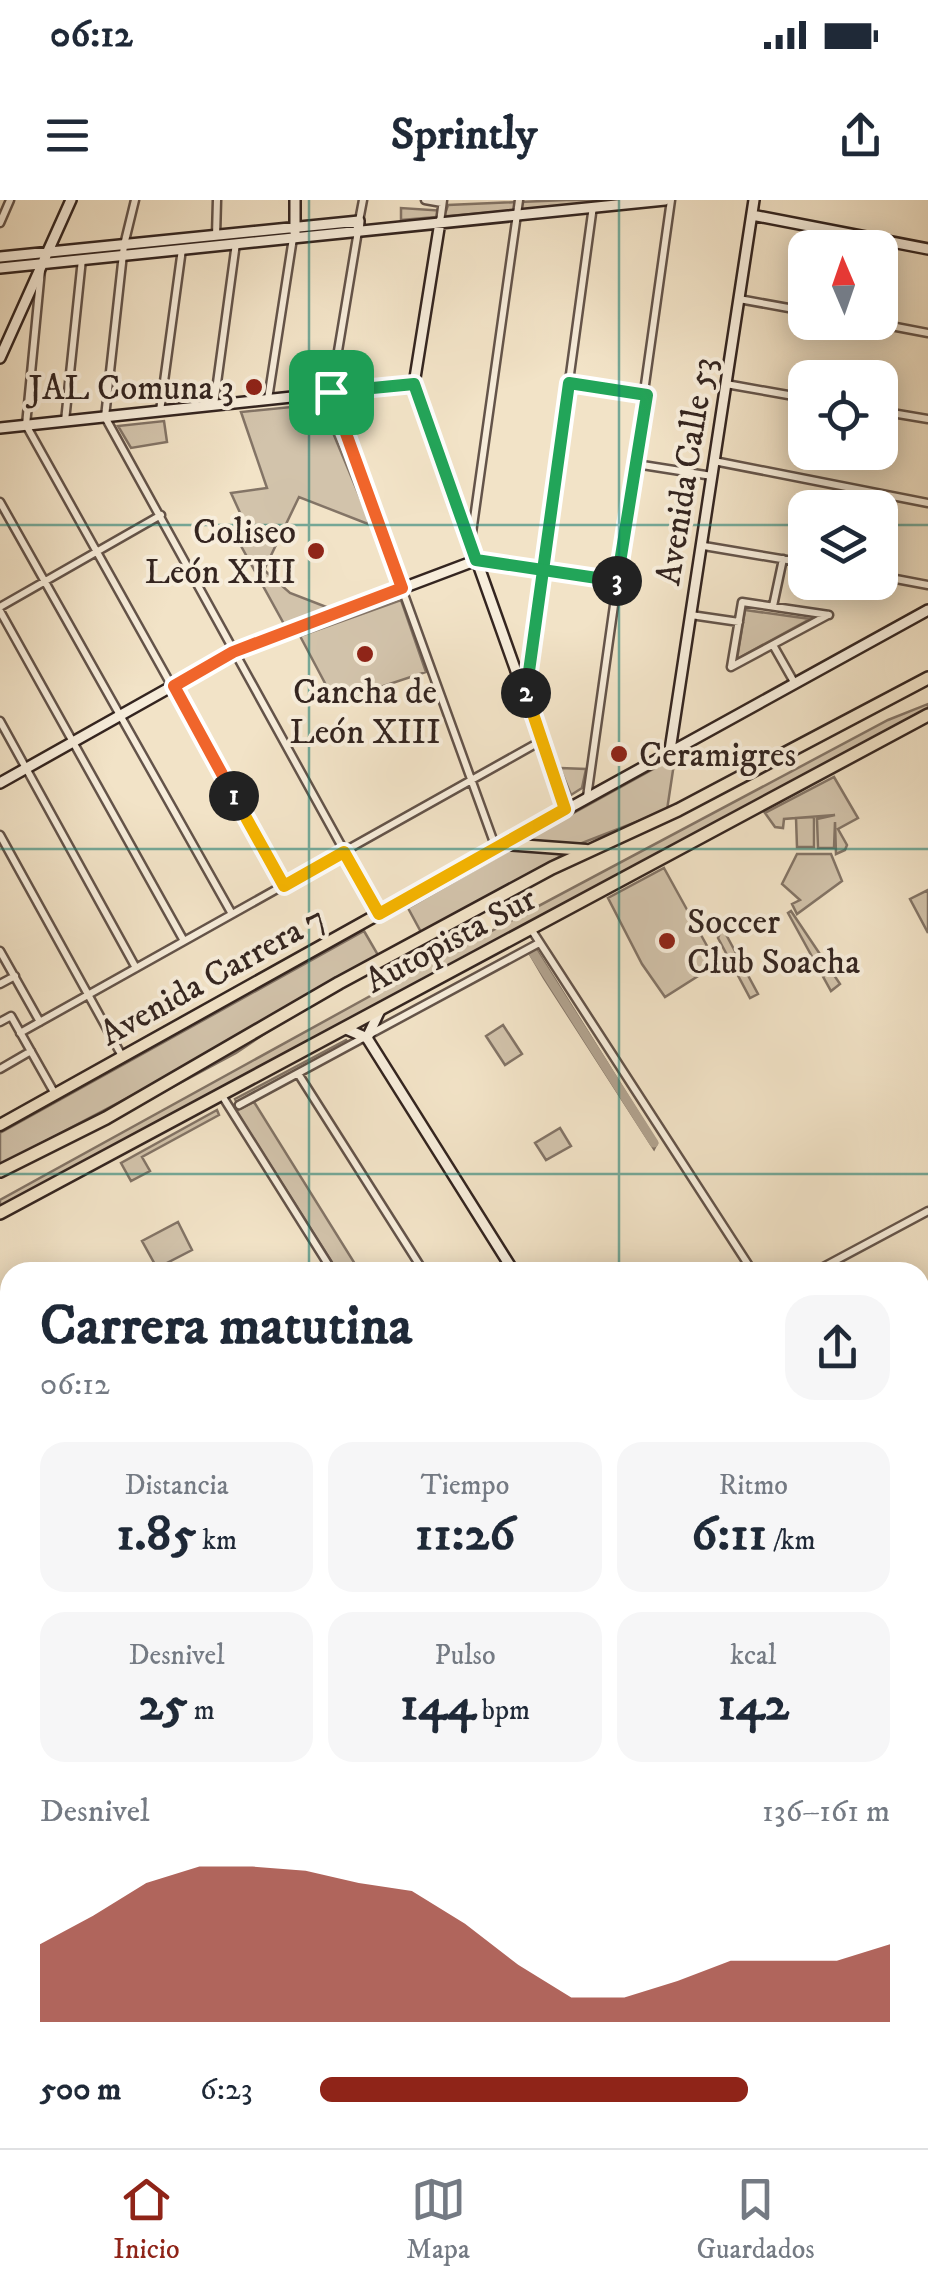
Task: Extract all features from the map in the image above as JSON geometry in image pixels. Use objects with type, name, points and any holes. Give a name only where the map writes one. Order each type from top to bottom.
[{"type":"highway","name":"Autopista Sur","points":[[0,1171],[121,1110],[352,975],[586,850],[678,810],[928,678]]},
{"type":"highway","name":"Autopista Sur","points":[[0,1213],[928,715]]},
{"type":"main road","points":[[500,846],[586,850]]},
{"type":"main road","name":"Avenida Carrera 7","points":[[0,1125],[500,846]]},
{"type":"street","points":[[0,223],[10,200]]},
{"type":"street","points":[[0,358],[71,200]]},
{"type":"street","points":[[135,200],[123,250],[105,417],[379,914]]},
{"type":"street","points":[[216,200],[216,236]]},
{"type":"street","points":[[268,400],[294,232],[295,200]]},
{"type":"street","points":[[364,200],[331,392],[471,780],[500,846]]},
{"type":"street","points":[[425,200],[443,202],[414,384],[565,809]]},
{"type":"street","points":[[470,542],[519,200]]},
{"type":"street","points":[[0,268],[216,236],[440,222],[668,200],[647,395],[587,797]]},
{"type":"street","name":"Avenida Calle 53","points":[[670,750],[754,200]]},
{"type":"street","points":[[526,698],[593,206]]},
{"type":"street","points":[[752,214],[928,249]]},
{"type":"street","points":[[0,257],[43,261],[82,258],[123,250],[236,243],[294,232]]},
{"type":"street","points":[[214,405],[236,243]]},
{"type":"street","points":[[160,411],[182,249]]},
{"type":"street","points":[[65,421],[82,258]]},
{"type":"street","points":[[43,261],[26,426],[284,886]]},
{"type":"street","points":[[739,299],[788,308]]},
{"type":"street","points":[[898,327],[928,333]]},
{"type":"street","points":[[569,383],[647,395]]},
{"type":"street","points":[[0,428],[414,384]]},
{"type":"street","points":[[726,384],[788,395]]},
{"type":"street","points":[[898,414],[928,420]]},
{"type":"street","points":[[714,460],[928,503]]},
{"type":"street","points":[[636,464],[712,476]]},
{"type":"street","points":[[0,502],[232,914]]},
{"type":"street","points":[[161,515],[0,609],[184,941]]},
{"type":"street","points":[[704,546],[788,560]]},
{"type":"street","points":[[773,606],[783,559]]},
{"type":"street","points":[[0,783],[233,652],[476,560],[618,581]]},
{"type":"street","points":[[898,579],[928,585]]},
{"type":"street","points":[[742,602],[773,606],[829,615],[731,667],[742,602]]},
{"type":"street","name":"Avenida Carrera 7","points":[[500,846],[928,610]]},
{"type":"street","points":[[690,615],[739,622]]},
{"type":"street","points":[[773,645],[794,682]]},
{"type":"street","points":[[0,721],[136,968]]},
{"type":"street","points":[[20,1032],[541,741]]},
{"type":"street","points":[[0,835],[122,1056]]},
{"type":"street","points":[[530,928],[746,1262]]},
{"type":"street","points":[[239,1105],[540,942]]},
{"type":"street","points":[[0,950],[40,1022]]},
{"type":"street","points":[[0,984],[14,976]]},
{"type":"street","points":[[367,1038],[369,1026],[384,1005]]},
{"type":"street","points":[[0,1022],[11,1016],[55,1094]]},
{"type":"street","points":[[343,1028],[367,1038],[505,1262]]},
{"type":"street","points":[[0,1069],[31,1051]]},
{"type":"street","points":[[298,1075],[418,1262]]},
{"type":"street","points":[[220,1093],[327,1262]]},
{"type":"street","points":[[833,1262],[928,1211]]},
{"type":"shaded area","points":[[636,200],[401,220],[401,208],[446,211],[448,205]]},
{"type":"shaded area","points":[[321,404],[369,519],[368,524],[299,497],[264,570],[290,593],[329,608],[284,624],[241,546],[252,539],[231,493],[267,488],[241,412]]},
{"type":"shaded area","points":[[164,421],[167,442],[131,448],[118,426]]},
{"type":"shaded area","name":"Cancha de León XIII","points":[[401,600],[426,672],[335,702],[300,636]]},
{"type":"shaded area","points":[[745,610],[810,619],[737,659]]},
{"type":"shaded area","points":[[928,704],[928,708],[0,1208],[0,1200],[392,984],[888,720]]},
{"type":"shaded area","points":[[675,757],[667,810],[577,845],[523,841]]},
{"type":"shaded area","points":[[560,768],[586,769],[582,788],[571,795]]},
{"type":"shaded area","points":[[834,777],[858,818],[838,829],[847,845],[845,850],[836,854],[835,822],[834,848],[818,848],[817,819],[835,815],[784,819],[783,828],[775,827],[765,813]]},
{"type":"shaded area","points":[[814,817],[814,847],[797,847],[796,818]]},
{"type":"shaded area","points":[[516,846],[563,855],[421,932],[408,908]]},
{"type":"shaded area","points":[[797,854],[831,854],[842,881],[797,914],[792,904],[800,900],[782,884]]},
{"type":"shaded area","name":"Soccer Club Soacha","points":[[664,868],[717,964],[665,997],[642,964],[608,898]]},
{"type":"shaded area","points":[[928,890],[928,933],[910,899]]},
{"type":"shaded area","points":[[791,911],[840,984],[831,991],[788,913]]},
{"type":"shaded area","points":[[722,927],[758,994],[750,998],[718,938]]},
{"type":"shaded area","points":[[364,931],[378,955],[152,1085],[0,1165],[0,1133]]},
{"type":"shaded area","points":[[534,946],[657,1143],[654,1149],[544,978],[527,949]]},
{"type":"shaded area","points":[[279,1024],[236,1053],[85,1134]]},
{"type":"shaded area","points":[[503,1025],[522,1054],[505,1065],[486,1036]]},
{"type":"shaded area","points":[[346,1040],[349,1044],[237,1103],[235,1099]]},
{"type":"shaded area","points":[[254,1102],[354,1262],[332,1262],[236,1111]]},
{"type":"shaded area","points":[[217,1110],[219,1115],[142,1157],[150,1171],[131,1181],[121,1163]]},
{"type":"shaded area","points":[[560,1128],[571,1146],[546,1160],[535,1143]]},
{"type":"shaded area","points":[[178,1222],[192,1250],[169,1262],[154,1262],[142,1241]]},
{"type":"waterway","points":[[530,948],[654,1143]]},
{"type":"place","name":"JAL Comuna 3","points":[[254,387]]},
{"type":"place","name":"Coliseo León XIII","points":[[316,551]]},
{"type":"place","name":"Cancha de León XIII","points":[[365,654]]},
{"type":"place","name":"Ceramigres","points":[[619,754]]},
{"type":"place","name":"Soccer Club Soacha","points":[[667,941]]},
{"type":"route","points":[[331,392],[402,588],[233,652],[174,686],[284,886],[344,852],[379,914],[565,809],[526,698],[543,570],[569,383],[647,395],[618,581],[543,570],[476,560],[414,384],[331,392]]}]
